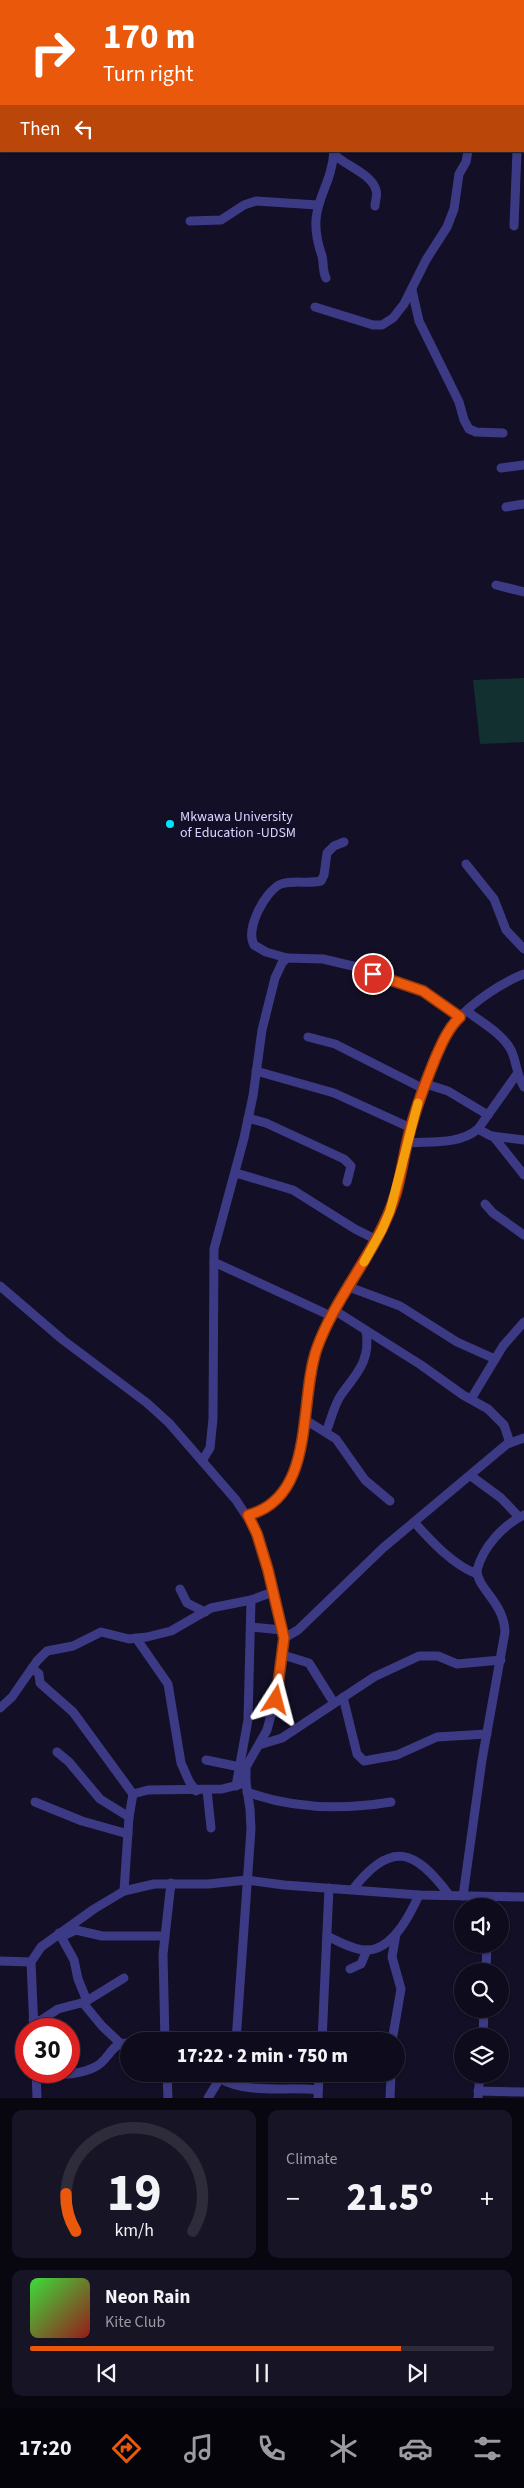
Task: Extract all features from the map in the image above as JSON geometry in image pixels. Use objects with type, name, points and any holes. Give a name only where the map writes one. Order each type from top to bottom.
[{"type":"street","points":[[315,307],[364,323],[382,325],[393,318],[412,290],[426,260],[451,218],[459,174],[466,162],[468,152]]},
{"type":"street","points":[[514,226],[517,152]]},
{"type":"street","points":[[326,278],[316,236],[317,205],[334,153],[364,175],[374,186],[376,193],[375,206]]},
{"type":"street","points":[[190,221],[221,220],[244,205],[256,201],[317,205]]},
{"type":"street","points":[[412,290],[419,321],[459,402],[464,420],[469,429],[476,432],[503,433]]},
{"type":"street","points":[[501,468],[524,465]]},
{"type":"street","points":[[506,507],[524,504]]},
{"type":"street","points":[[496,585],[524,592]]},
{"type":"street","points":[[344,842],[327,853],[324,875],[321,882],[288,883],[278,886],[269,894],[254,921],[251,932],[254,945],[266,952],[287,958],[323,959],[357,967],[388,980],[423,991],[464,1014],[506,1043],[514,1059],[517,1074],[524,1087]]},
{"type":"street","points":[[466,864],[494,899],[506,930],[524,949]]},
{"type":"street","points":[[202,1461],[210,1448],[213,1419],[214,1262],[217,1234],[236,1173],[248,1118],[262,1030],[276,978],[282,963],[287,958]]},
{"type":"street","points":[[248,1515],[266,1509],[283,1492],[299,1458],[312,1366],[333,1313],[377,1240],[396,1192],[410,1128],[443,1041],[464,1014],[492,992],[524,974]]},
{"type":"street","points":[[308,1036],[341,1046],[392,1075],[425,1086],[448,1091],[488,1115]]},
{"type":"street","points":[[256,1072],[334,1093],[410,1128]]},
{"type":"street","points":[[406,1144],[456,1140],[471,1135],[478,1129],[517,1074]]},
{"type":"street","points":[[248,1118],[266,1123],[344,1159],[351,1166],[347,1182]]},
{"type":"street","points":[[478,1129],[493,1136],[524,1140]]},
{"type":"street","points":[[493,1136],[524,1175]]},
{"type":"street","points":[[236,1173],[293,1190],[377,1240]]},
{"type":"street","points":[[485,1204],[493,1213],[524,1235]]},
{"type":"street","points":[[214,1262],[333,1313],[366,1331],[471,1400],[481,1404],[498,1417],[507,1432],[510,1443]]},
{"type":"street","points":[[0,1286],[63,1340],[148,1403],[169,1423],[248,1515],[257,1534],[283,1634],[283,1655],[276,1700],[267,1730],[249,1760],[246,1788],[251,1820],[237,2032]]},
{"type":"street","points":[[348,1287],[400,1306],[457,1342],[495,1359]]},
{"type":"street","points":[[471,1400],[495,1359],[524,1322]]},
{"type":"street","points":[[326,1432],[340,1396],[365,1361],[368,1341],[366,1331]]},
{"type":"street","points":[[304,1419],[326,1432],[344,1448],[365,1480],[390,1501]]},
{"type":"street","points":[[252,1627],[283,1634],[298,1630],[383,1548],[510,1443],[524,1438]]},
{"type":"street","points":[[471,1476],[506,1502],[521,1516],[496,1537],[480,1562],[477,1574]]},
{"type":"street","points":[[414,1522],[454,1560],[477,1574],[504,1617],[505,1632],[501,1660],[486,1734],[463,1896]]},
{"type":"street","points":[[180,1589],[187,1603],[205,1612]]},
{"type":"street","points":[[0,1708],[12,1697],[47,1650],[73,1646],[101,1632],[136,1638],[171,1631],[219,1606],[251,1600],[273,1592]]},
{"type":"street","points":[[236,1786],[248,1720],[248,1677],[252,1627],[251,1600]]},
{"type":"street","points":[[136,1638],[168,1684],[181,1763],[188,1781],[196,1791]]},
{"type":"street","points":[[283,1655],[309,1663],[334,1702]]},
{"type":"street","points":[[259,1745],[282,1738],[374,1677],[418,1656],[438,1656],[457,1664],[501,1660]]},
{"type":"street","points":[[32,1668],[39,1674],[40,1683],[73,1712],[133,1794],[129,1817],[124,1891]]},
{"type":"street","points":[[343,1697],[352,1726],[357,1754],[364,1761],[397,1755],[437,1737],[486,1734]]},
{"type":"street","points":[[57,1752],[69,1762],[100,1799],[129,1817]]},
{"type":"street","points":[[206,1760],[240,1767]]},
{"type":"street","points":[[133,1794],[148,1790],[196,1791],[236,1786],[246,1788],[266,1799],[335,1808],[362,1807],[391,1802]]},
{"type":"street","points":[[207,1790],[211,1828]]},
{"type":"street","points":[[35,1802],[82,1821],[128,1834]]},
{"type":"street","points":[[353,1889],[382,1861],[396,1855],[412,1858],[432,1873],[450,1895]]},
{"type":"street","points":[[33,2018],[31,1962],[41,1947],[124,1891],[146,1885],[171,1883],[208,1884],[247,1880],[472,1898]]},
{"type":"street","points":[[165,2032],[165,1936],[171,1883]]},
{"type":"street","points":[[322,2032],[329,1888]]},
{"type":"street","points":[[327,1936],[367,1950],[376,1948],[396,1933],[407,1920],[419,1895]]},
{"type":"street","points":[[509,1899],[524,1897]]},
{"type":"street","points":[[60,1935],[76,1930],[102,1936],[165,1936]]},
{"type":"street","points":[[394,2032],[402,1989],[392,1957],[396,1933]]},
{"type":"street","points":[[60,1935],[74,1960],[85,2002],[102,2026],[120,2040]]},
{"type":"street","points":[[350,1969],[361,1964],[367,1950]]},
{"type":"street","points":[[0,1961],[31,1962]]},
{"type":"street","points":[[43,2018],[58,2009],[85,2002],[124,1978]]},
{"type":"street","points":[[80,2071],[95,2068],[120,2046]]},
{"type":"street","points":[[167,2082],[168,2098]]},
{"type":"street","points":[[208,2098],[217,2082]]},
{"type":"street","points":[[228,2082],[268,2094],[318,2094]]},
{"type":"street","points":[[390,2098],[391,2082]]},
{"type":"street","points":[[36,2083],[37,2098]]},
{"type":"street","points":[[478,2094],[524,2092]]},
{"type":"green space","points":[[524,678],[524,742],[480,744],[473,680]]},
{"type":"slow traffic","points":[[364,1262],[374,1246],[390,1211],[418,1103]]},
{"type":"place","name":"Mkwawa University of Education -UDSM","points":[[170,824]]},
{"type":"route","points":[[276,1700],[284,1638],[268,1570],[257,1534],[248,1515],[266,1509],[277,1500],[294,1470],[301,1451],[308,1382],[317,1348],[331,1316],[382,1230],[396,1192],[406,1144],[418,1103],[443,1041],[456,1020],[460,1017],[423,991],[373,974]]}]
